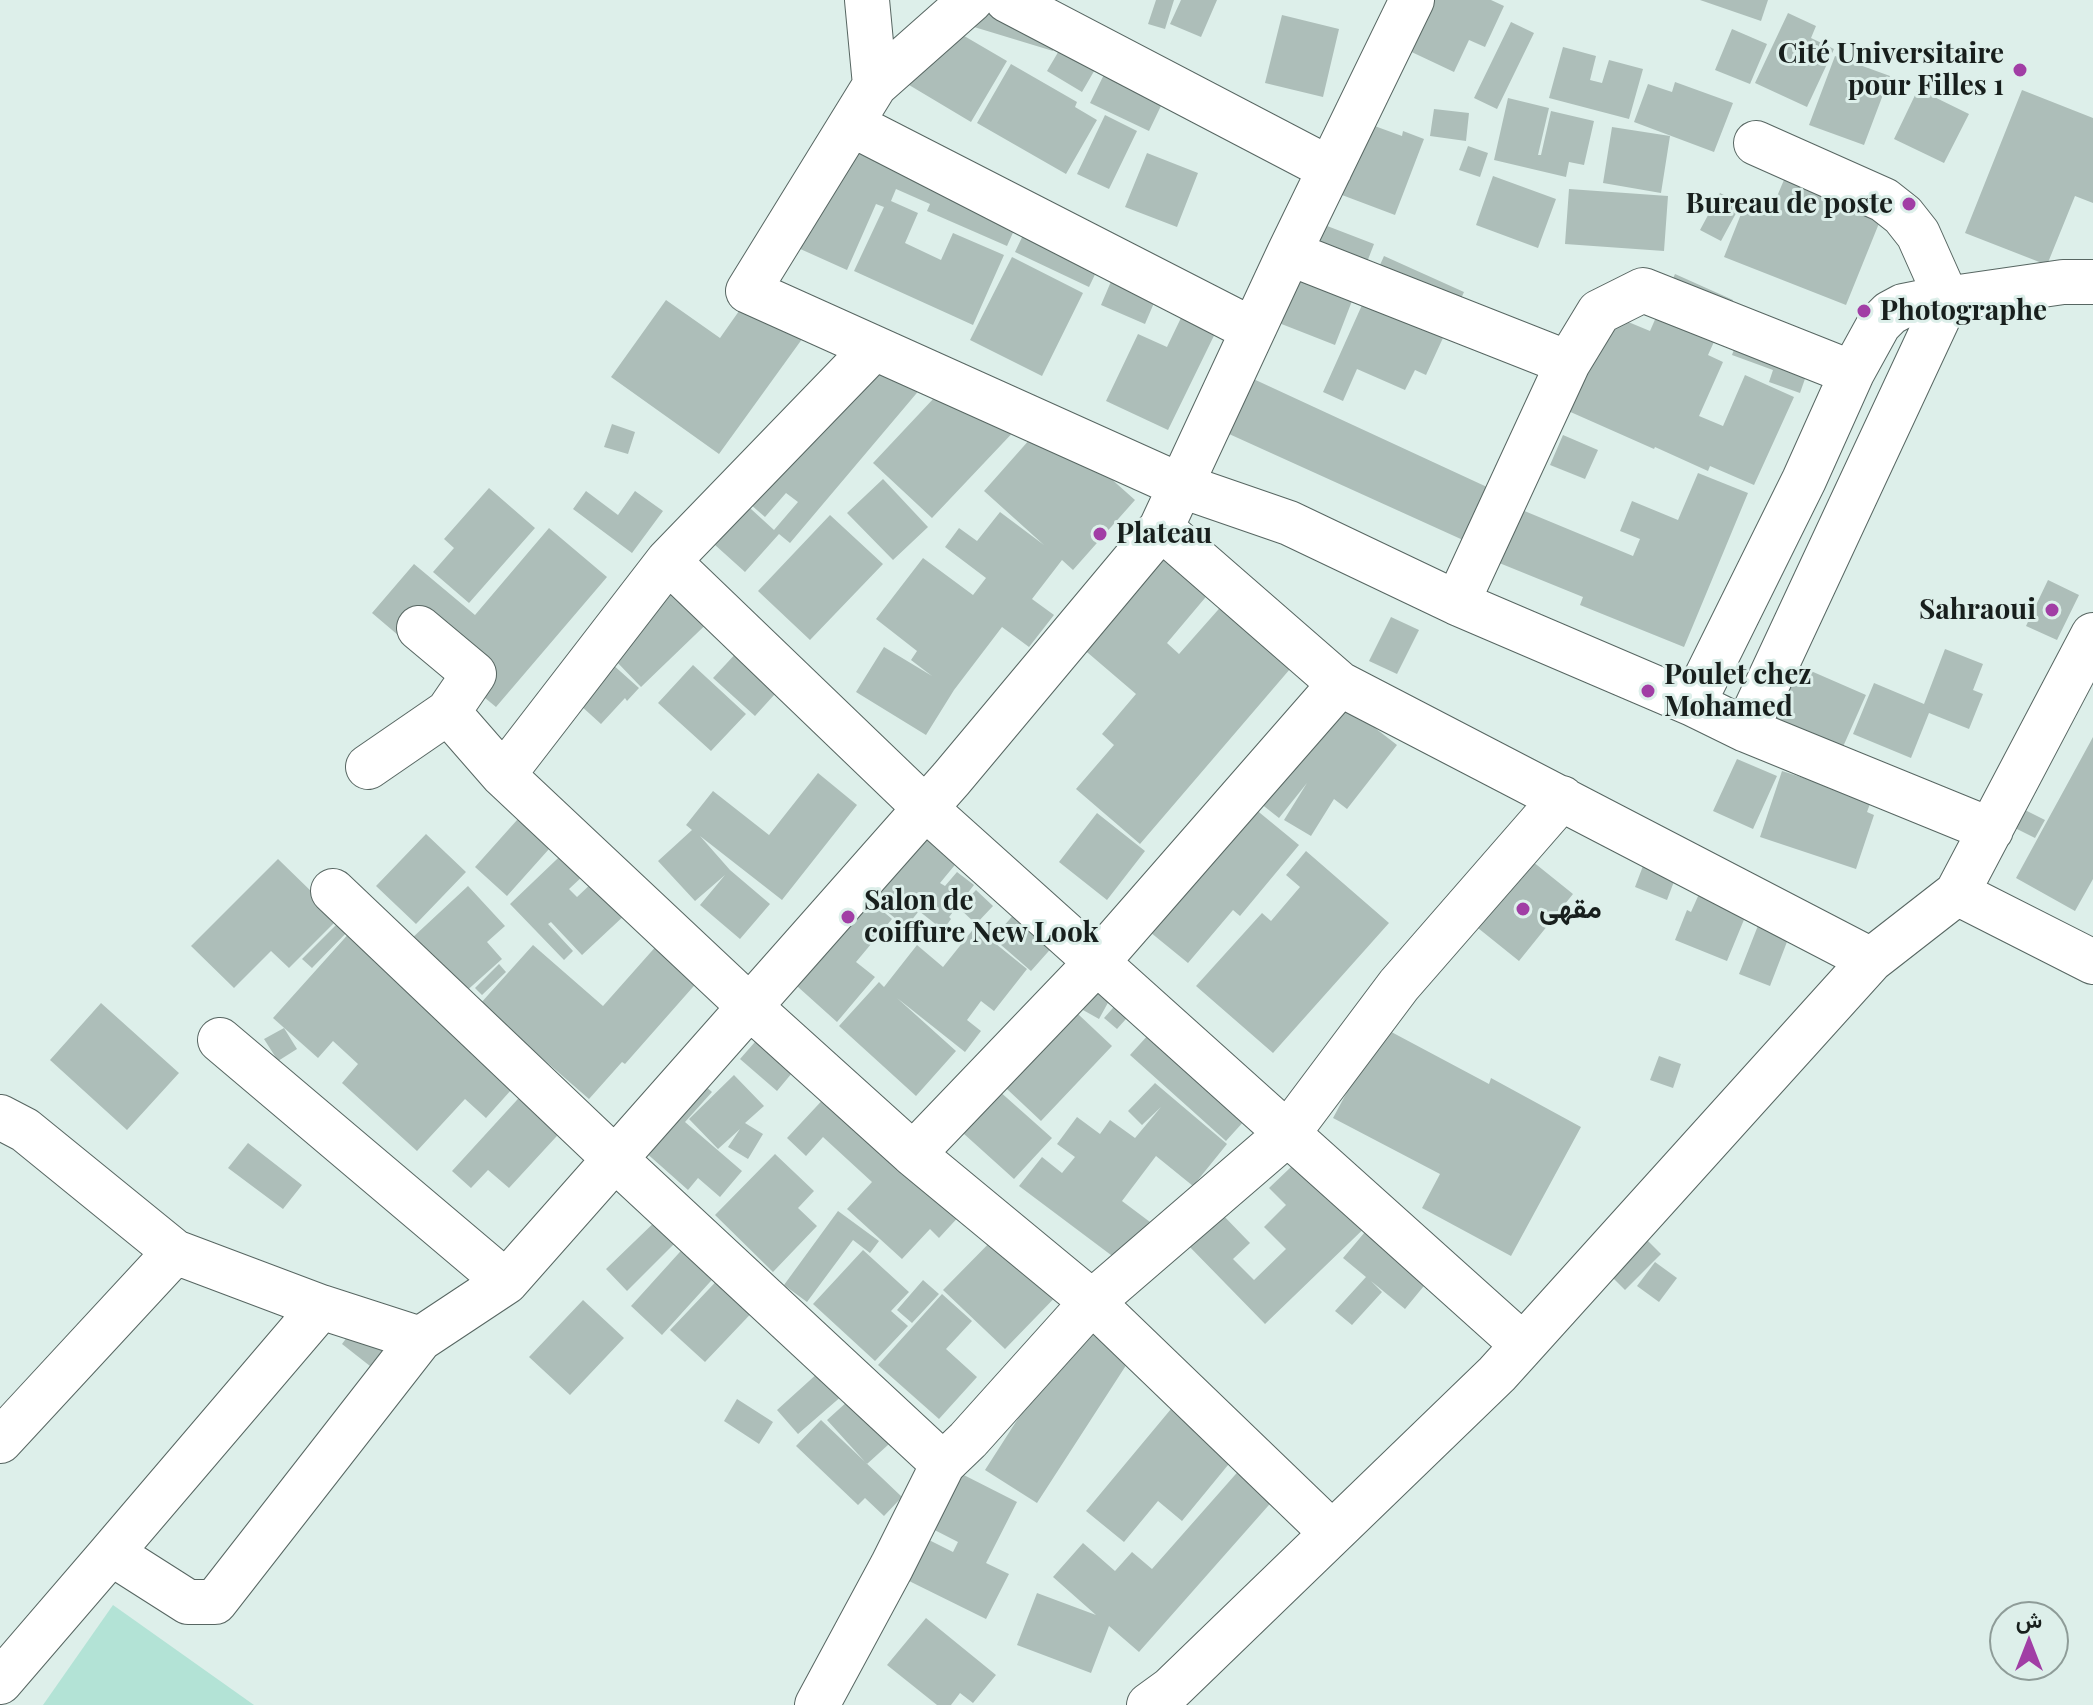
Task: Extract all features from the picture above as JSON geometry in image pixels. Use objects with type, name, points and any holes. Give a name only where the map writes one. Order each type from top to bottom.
[{"type":"street","points":[[867,0],[875,85]]},
{"type":"street","points":[[1007,0],[1330,169]]},
{"type":"street","points":[[111,1553],[188,1602],[215,1602],[420,1339],[506,1282],[925,808],[1161,528],[1289,253],[1412,0]]},
{"type":"street","points":[[963,3],[875,85],[748,291],[1179,485],[1289,523],[1457,603],[1693,704],[1746,730],[1991,830]]},
{"type":"street","points":[[851,124],[1253,330]]},
{"type":"street","points":[[1746,730],[1947,299],[1918,234],[1903,215],[1884,200],[1756,143]]},
{"type":"street","points":[[1289,253],[1568,363]]},
{"type":"street","points":[[1693,704],[1804,480],[1852,373],[1879,324],[1903,306],[2063,282],[2093,282]]},
{"type":"street","points":[[1457,603],[1568,363],[1599,312],[1643,290],[1852,373]]},
{"type":"street","points":[[503,775],[668,561],[874,348]]},
{"type":"street","points":[[1161,528],[1340,684],[1871,960]]},
{"type":"street","points":[[668,561],[925,808],[1523,1345]]},
{"type":"street","points":[[368,767],[448,712],[474,674],[419,628]]},
{"type":"street","points":[[1149,1705],[1171,1689],[1523,1345],[1871,960],[1957,893],[2093,635]]},
{"type":"street","points":[[913,1154],[1097,962],[1340,684]]},
{"type":"street","points":[[448,712],[503,775],[750,1007],[913,1154],[1092,1302],[1332,1533]]},
{"type":"street","points":[[817,1705],[943,1464],[1092,1302],[1288,1133],[1399,985],[1562,798]]},
{"type":"street","points":[[333,891],[943,1464]]},
{"type":"street","points":[[1957,893],[2093,962]]},
{"type":"street","points":[[220,1040],[506,1282]]},
{"type":"street","points":[[0,1117],[25,1130],[175,1252],[321,1307],[420,1339]]},
{"type":"street","points":[[0,1441],[175,1252]]},
{"type":"street","points":[[0,1682],[321,1307]]},
{"type":"green space","points":[[113,1605],[254,1705],[43,1705]]},
{"type":"building","points":[[968,0],[1066,12],[1053,51],[961,23]]},
{"type":"building","points":[[1156,0],[1174,0],[1165,29],[1148,24]]},
{"type":"building","points":[[1181,0],[1217,0],[1201,37],[1170,24]]},
{"type":"building","points":[[1424,0],[1491,0],[1504,6],[1485,47],[1469,40],[1454,72],[1401,47]]},
{"type":"building","points":[[1700,0],[1768,0],[1761,21]]},
{"type":"building","points":[[1788,13],[1816,26],[1811,38],[1834,49],[1807,107],[1755,83]]},
{"type":"building","points":[[1282,15],[1339,29],[1323,97],[1265,83]]},
{"type":"building","points":[[930,16],[1007,61],[971,122],[894,76]]},
{"type":"building","points":[[1077,20],[1112,40],[1082,92],[1047,71]]},
{"type":"building","points":[[1511,22],[1534,33],[1497,109],[1474,98]]},
{"type":"building","points":[[1732,29],[1767,44],[1750,84],[1715,70]]},
{"type":"building","points":[[1121,40],[1179,68],[1149,131],[1090,103]]},
{"type":"building","points":[[1563,47],[1596,56],[1590,80],[1602,83],[1609,60],[1643,69],[1629,119],[1549,98]]},
{"type":"building","points":[[1835,56],[1890,76],[1864,145],[1809,125]]},
{"type":"building","points":[[1011,64],[1077,102],[1075,107],[1097,120],[1066,174],[977,123]]},
{"type":"building","points":[[1675,82],[1733,103],[1714,152],[1634,122],[1648,84],[1672,92]]},
{"type":"building","points":[[1918,89],[1969,114],[1944,163],[1894,139]]},
{"type":"building","points":[[2022,90],[2093,118],[2093,203],[2075,196],[2047,265],[1965,233]]},
{"type":"building","points":[[1508,98],[1549,108],[1538,155],[1541,155],[1551,111],[1594,121],[1584,165],[1569,162],[1566,177],[1494,160]]},
{"type":"building","points":[[1434,109],[1469,113],[1466,141],[1430,136]]},
{"type":"building","points":[[844,115],[1029,197],[1007,246],[927,211],[930,204],[896,189],[891,201],[918,213],[905,243],[941,260],[953,233],[1004,255],[973,325],[854,271],[884,207],[876,204],[847,270],[787,243]]},
{"type":"building","points":[[1105,115],[1137,131],[1109,189],[1077,174]]},
{"type":"building","points":[[1361,121],[1402,136],[1403,131],[1424,139],[1395,215],[1334,192]]},
{"type":"building","points":[[1612,127],[1670,136],[1661,193],[1603,183]]},
{"type":"building","points":[[1468,146],[1488,153],[1480,177],[1459,170]]},
{"type":"building","points":[[1147,153],[1198,173],[1177,227],[1125,207]]},
{"type":"building","points":[[1789,168],[1886,206],[1846,305],[1724,257],[1745,204],[1770,213]]},
{"type":"building","points":[[1493,176],[1556,199],[1538,248],[1476,225]]},
{"type":"building","points":[[1569,189],[1668,196],[1664,251],[1565,244]]},
{"type":"building","points":[[1720,193],[1741,204],[1721,241],[1700,230]]},
{"type":"building","points":[[1036,208],[1110,243],[1089,287],[1015,252]]},
{"type":"building","points":[[1296,214],[1374,244],[1335,345],[1256,314]]},
{"type":"building","points":[[1127,244],[1171,263],[1145,324],[1101,305]]},
{"type":"building","points":[[1384,256],[1464,292],[1426,375],[1415,370],[1405,390],[1357,369],[1343,401],[1323,392]]},
{"type":"building","points":[[1012,257],[1083,293],[1042,376],[970,340]]},
{"type":"building","points":[[1675,274],[1733,300],[1708,355],[1723,362],[1699,416],[1723,426],[1745,375],[1794,397],[1754,485],[1710,466],[1708,471],[1566,410],[1609,314],[1650,331]]},
{"type":"building","points":[[763,277],[818,317],[719,454],[611,377],[666,300],[720,338]]},
{"type":"building","points":[[1192,295],[1226,311],[1168,430],[1106,401],[1138,334],[1167,347]]},
{"type":"building","points":[[1748,310],[1820,336],[1800,393],[1769,382],[1773,370],[1732,355]]},
{"type":"building","points":[[867,321],[932,375],[790,543],[779,534],[745,572],[694,526],[728,488],[774,530],[798,502],[786,493],[765,517],[728,485]]},
{"type":"building","points":[[1221,364],[1487,487],[1463,540],[1196,419]]},
{"type":"building","points":[[950,381],[1019,426],[932,518],[873,463]]},
{"type":"building","points":[[1046,421],[1135,500],[1073,570],[1062,560],[1032,599],[1054,615],[1029,647],[1002,627],[954,690],[926,735],[856,692],[884,647],[932,676],[911,660],[917,651],[876,619],[923,558],[973,595],[986,578],[945,547],[959,528],[977,541],[1000,512],[1044,545],[984,491]]},
{"type":"building","points":[[612,424],[635,432],[628,454],[604,447]]},
{"type":"building","points":[[1563,435],[1598,450],[1585,479],[1550,465]]},
{"type":"building","points":[[1698,473],[1748,493],[1684,647],[1580,605],[1583,597],[1487,558],[1510,505],[1633,556],[1640,539],[1620,531],[1632,501],[1678,520]]},
{"type":"building","points":[[883,479],[928,527],[893,560],[847,513]]},
{"type":"building","points":[[489,488],[535,528],[469,603],[433,572],[454,548],[444,539]]},
{"type":"building","points":[[586,491],[618,515],[635,491],[663,511],[632,553],[573,509]]},
{"type":"building","points":[[830,515],[883,564],[810,640],[758,591]]},
{"type":"building","points":[[549,528],[607,577],[496,707],[473,688],[438,669],[372,613],[414,564],[475,615]]},
{"type":"building","points":[[1141,534],[1210,592],[1167,643],[1179,654],[1225,602],[1296,662],[1140,844],[1076,789],[1114,745],[1102,734],[1136,694],[1060,629]]},
{"type":"building","points":[[668,554],[722,609],[641,687],[588,632]]},
{"type":"building","name":"Sahraoui","points":[[2048,580],[2079,595],[2057,640],[2026,626]]},
{"type":"building","points":[[1391,617],[1419,630],[1397,674],[1369,661]]},
{"type":"building","points":[[752,636],[793,674],[755,716],[713,678]]},
{"type":"building","points":[[593,647],[639,688],[601,724],[558,685]]},
{"type":"building","points":[[1945,649],[1983,664],[1973,690],[1983,694],[1969,729],[1929,713],[1911,758],[1853,734],[1874,683],[1924,704]]},
{"type":"building","points":[[1788,661],[1866,695],[1842,749],[1764,715]]},
{"type":"building","points":[[693,665],[746,714],[711,751],[658,703]]},
{"type":"building","points":[[1326,690],[1397,745],[1347,809],[1334,799],[1311,836],[1284,820],[1307,783],[1279,818],[1246,792]]},
{"type":"building","points":[[2093,737],[2093,879],[2075,911],[2016,878]]},
{"type":"building","points":[[1737,759],[1777,776],[1753,829],[1713,811]]},
{"type":"building","points":[[1782,771],[1848,792],[1875,790],[1867,812],[1874,815],[1856,869],[1760,837]]},
{"type":"building","points":[[818,773],[857,805],[782,900],[700,836],[730,870],[770,904],[740,939],[700,905],[725,875],[695,901],[658,861],[692,830],[686,825],[713,791],[769,835]]},
{"type":"building","points":[[1232,790],[1299,845],[1240,916],[1233,910],[1188,963],[1134,919]]},
{"type":"building","points":[[911,794],[973,843],[940,883],[945,886],[957,872],[974,885],[949,917],[951,919],[943,930],[919,911],[906,927],[844,877]]},
{"type":"building","points":[[534,801],[566,830],[507,896],[475,867]]},
{"type":"building","points":[[2021,808],[2045,820],[2035,838],[2011,826]]},
{"type":"building","points":[[1097,813],[1145,851],[1107,900],[1059,862]]},
{"type":"building","points":[[426,834],[466,872],[416,924],[376,886]]},
{"type":"building","points":[[578,839],[599,861],[569,889],[577,897],[610,866],[642,899],[582,955],[551,922],[548,924],[573,951],[564,960],[510,904]]},
{"type":"building","points":[[1306,851],[1389,923],[1273,1053],[1196,986],[1262,913],[1271,921],[1300,887],[1286,875]]},
{"type":"building","name":"مقهى","points":[[1527,857],[1573,894],[1519,961],[1473,924]]},
{"type":"building","points":[[1646,858],[1678,871],[1667,900],[1635,887]]},
{"type":"building","points":[[278,859],[341,916],[289,968],[271,951],[234,988],[191,946]]},
{"type":"building","points":[[840,875],[892,919],[856,962],[875,977],[837,1022],[768,960]]},
{"type":"building","points":[[1703,885],[1750,905],[1727,961],[1675,940],[1687,910],[1691,912]]},
{"type":"building","points":[[468,886],[505,926],[487,942],[502,959],[463,994],[411,939]]},
{"type":"building","points":[[976,890],[993,906],[976,924],[959,908]]},
{"type":"building","points":[[1033,893],[1071,926],[1031,971],[993,938]]},
{"type":"building","points":[[343,918],[352,927],[312,968],[302,959]]},
{"type":"building","points":[[1759,923],[1790,934],[1770,986],[1739,974]]},
{"type":"building","points":[[674,926],[715,962],[625,1064],[622,1062],[589,1099],[480,1004],[533,945],[603,1006]]},
{"type":"building","points":[[975,927],[1027,969],[994,1011],[981,1001],[967,1020],[981,1031],[965,1052],[897,998],[956,1051],[916,1096],[839,1026],[879,982],[884,987],[917,945],[943,967]]},
{"type":"building","points":[[352,930],[520,1080],[486,1118],[465,1099],[417,1151],[342,1083],[358,1064],[333,1041],[318,1058],[273,1018]]},
{"type":"building","points":[[499,964],[506,972],[482,995],[475,988]]},
{"type":"building","points":[[1121,979],[1099,1019],[1067,1001]]},
{"type":"building","points":[[1129,990],[1142,1001],[1117,1029],[1104,1018]]},
{"type":"building","points":[[1061,998],[1112,1046],[1041,1121],[991,1074]]},
{"type":"building","points":[[101,1003],[179,1073],[127,1130],[50,1060]]},
{"type":"building","points":[[1168,1013],[1264,1099],[1226,1141],[1130,1055]]},
{"type":"building","points":[[776,1018],[812,1049],[777,1091],[740,1059]]},
{"type":"building","points":[[1382,1027],[1489,1084],[1491,1078],[1581,1127],[1511,1256],[1422,1208],[1440,1174],[1333,1118]]},
{"type":"building","points":[[284,1028],[297,1049],[278,1061],[264,1039]]},
{"type":"building","points":[[1659,1056],[1681,1064],[1673,1088],[1650,1080]]},
{"type":"building","points":[[676,1060],[712,1092],[685,1122],[742,1171],[720,1197],[698,1178],[688,1190],[617,1127]]},
{"type":"building","points":[[980,1074],[1052,1138],[1014,1179],[943,1115]]},
{"type":"building","points":[[734,1075],[764,1106],[745,1123],[763,1134],[748,1159],[728,1147],[740,1129],[718,1149],[689,1119]]},
{"type":"building","points":[[843,1078],[975,1199],[939,1238],[930,1229],[902,1259],[847,1209],[872,1182],[823,1137],[806,1156],[787,1138]]},
{"type":"building","points":[[1155,1083],[1227,1144],[1193,1186],[1156,1156],[1122,1201],[1154,1225],[1123,1264],[1019,1186],[1042,1157],[1062,1173],[1075,1157],[1057,1144],[1077,1117],[1100,1134],[1110,1120],[1135,1138],[1161,1107],[1142,1125],[1128,1111]]},
{"type":"building","points":[[527,1089],[567,1125],[509,1188],[488,1170],[471,1188],[452,1171]]},
{"type":"building","points":[[248,1143],[302,1185],[283,1209],[228,1168]]},
{"type":"building","points":[[1312,1147],[1378,1215],[1265,1324],[1185,1242],[1218,1210],[1250,1243],[1233,1259],[1254,1280],[1286,1249],[1264,1227],[1286,1205],[1269,1188]]},
{"type":"building","points":[[775,1154],[814,1191],[798,1208],[817,1226],[773,1272],[715,1215]]},
{"type":"building","points":[[838,1211],[879,1241],[870,1253],[853,1240],[807,1302],[784,1285]]},
{"type":"building","points":[[664,1213],[684,1234],[627,1291],[606,1269]]},
{"type":"building","points":[[1007,1225],[1068,1284],[1005,1349],[943,1290]]},
{"type":"building","points":[[1633,1226],[1661,1254],[1625,1290],[1596,1261]]},
{"type":"building","points":[[1365,1232],[1446,1259],[1405,1309],[1371,1281],[1382,1292],[1352,1325],[1335,1311],[1366,1277],[1343,1258]]},
{"type":"building","points":[[688,1243],[719,1272],[662,1335],[631,1306]]},
{"type":"building","points":[[863,1250],[909,1292],[891,1311],[908,1326],[875,1361],[813,1304]]},
{"type":"building","points":[[1655,1262],[1677,1278],[1659,1302],[1637,1286]]},
{"type":"building","points":[[727,1270],[761,1303],[705,1362],[670,1330]]},
{"type":"building","points":[[923,1280],[939,1294],[912,1323],[897,1310]]},
{"type":"building","points":[[942,1294],[972,1321],[946,1349],[977,1377],[939,1419],[878,1365]]},
{"type":"building","points":[[583,1300],[624,1338],[570,1395],[529,1357]]},
{"type":"building","points":[[1082,1319],[1134,1353],[1037,1503],[985,1470]]},
{"type":"building","points":[[356,1325],[385,1347],[370,1366],[342,1344]]},
{"type":"building","points":[[829,1363],[851,1388],[798,1434],[777,1410]]},
{"type":"building","points":[[859,1391],[899,1435],[867,1464],[827,1420]]},
{"type":"building","points":[[1181,1397],[1242,1448],[1182,1521],[1158,1501],[1124,1542],[1086,1511]]},
{"type":"building","points":[[737,1399],[773,1422],[759,1444],[724,1421]]},
{"type":"building","points":[[821,1420],[902,1497],[884,1516],[865,1498],[858,1505],[796,1446]]},
{"type":"building","points":[[1257,1450],[1291,1480],[1139,1652],[1109,1626],[1091,1673],[1017,1645],[1037,1593],[1096,1615],[1053,1577],[1083,1543],[1115,1571],[1132,1552],[1152,1569]]},
{"type":"building","points":[[948,1467],[1017,1502],[986,1563],[1009,1574],[986,1619],[905,1579],[925,1538],[953,1552],[958,1542],[919,1522]]},
{"type":"building","points":[[926,1618],[996,1675],[973,1703],[960,1693],[951,1705],[937,1705],[887,1665]]},
{"type":"place","name":"Cité Universitaire pour Filles 1","points":[[2020,70]]},
{"type":"place","name":"Bureau de poste","points":[[1909,204]]},
{"type":"place","name":"Photographe","points":[[1864,311]]},
{"type":"place","name":"Plateau","points":[[1100,534]]},
{"type":"place","name":"Sahraoui","points":[[2052,610]]},
{"type":"place","name":"Poulet chez Mohamed","points":[[1648,691]]},
{"type":"place","name":"مقهى","points":[[1523,909]]},
{"type":"place","name":"Salon de coiffure New Look","points":[[848,917]]}]
